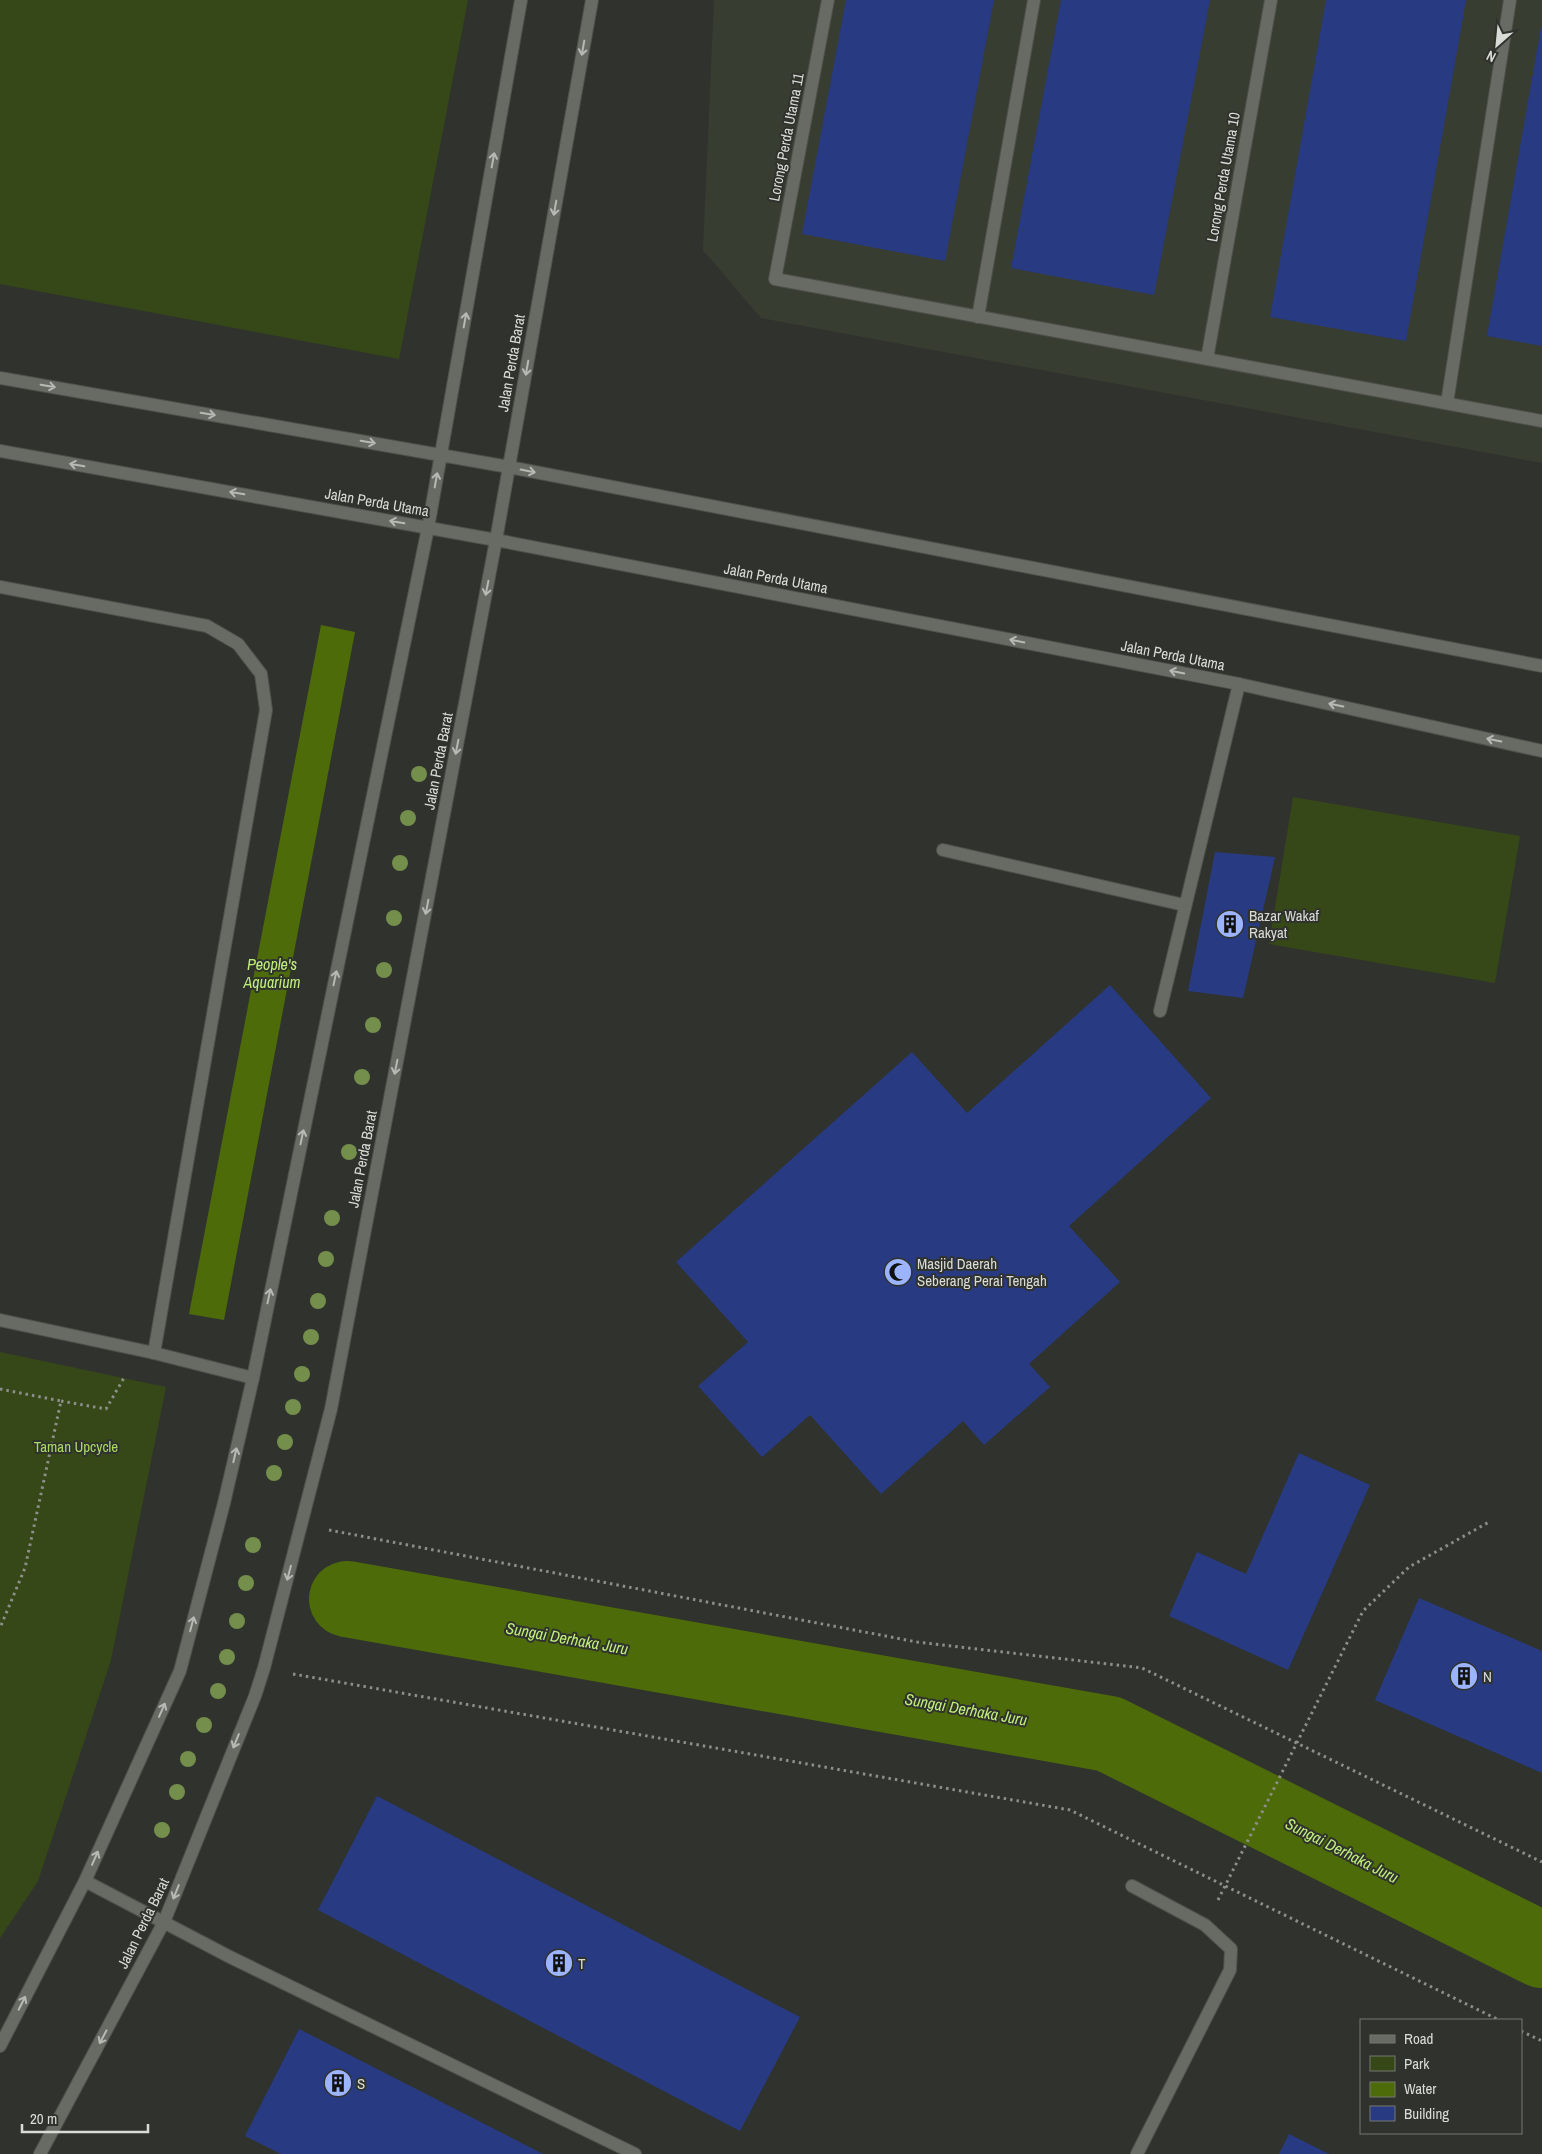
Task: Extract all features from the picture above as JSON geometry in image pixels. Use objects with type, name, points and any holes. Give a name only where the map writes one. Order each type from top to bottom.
[{"type":"street","points":[[0,2046],[85,1881],[180,1671],[224,1502],[253,1378],[428,528],[522,0]]},
{"type":"street","name":"Jalan Perda Barat","points":[[40,2154],[164,1922],[254,1696],[264,1668],[332,1409],[496,540],[592,0]]},
{"type":"street","name":"Lorong Perda Utama 11","points":[[828,0],[775,279],[978,317]]},
{"type":"street","points":[[1034,0],[978,317],[1542,421]]},
{"type":"street","name":"Lorong Perda Utama 10","points":[[1206,359],[1271,0]]},
{"type":"street","points":[[1447,403],[1510,0]]},
{"type":"street","points":[[0,378],[509,467],[1542,666]]},
{"type":"street","name":"Jalan Perda Utama","points":[[0,451],[496,540],[1239,684],[1542,751]]},
{"type":"street","points":[[0,587],[207,626],[238,644],[261,674],[266,710],[154,1353]]},
{"type":"street","points":[[1160,1010],[1239,684]]},
{"type":"street","points":[[943,850],[1184,905]]},
{"type":"street","points":[[0,1320],[154,1353],[253,1378]]},
{"type":"street","points":[[85,1881],[230,1957],[635,2154]]},
{"type":"street","points":[[1132,1886],[1206,1925],[1231,1949],[1230,1970],[1137,2154]]},
{"type":"path","points":[[0,1389],[106,1409],[140,1350]]},
{"type":"path","points":[[0,1628],[25,1568],[61,1401]]},
{"type":"path","points":[[1226,1884],[1363,1611],[1409,1567],[1489,1522]]},
{"type":"path","points":[[301,1525],[917,1642],[1142,1668],[1542,1862]]},
{"type":"path","points":[[264,1668],[1070,1810],[1497,2019]]},
{"type":"path","points":[[1522,2031],[1542,2041]]},
{"type":"shaded area","points":[[714,0],[1542,0],[1542,463],[761,318],[703,250]]},
{"type":"green space","points":[[0,0],[468,0],[399,359],[0,284]]},
{"type":"green space","points":[[1293,797],[1520,836],[1495,983],[1269,944]]},
{"type":"green space","name":"Taman Upcycle","points":[[0,1352],[166,1387],[111,1660],[38,1881],[0,1938]]},
{"type":"water","name":"People's Aquarium","points":[[321,625],[355,632],[224,1320],[189,1314]]},
{"type":"building","points":[[846,0],[994,0],[945,261],[802,234]]},
{"type":"building","points":[[1061,0],[1210,0],[1154,295],[1011,268]]},
{"type":"building","points":[[1326,0],[1466,0],[1406,341],[1270,317]]},
{"type":"building","points":[[1542,27],[1542,346],[1487,336]]},
{"type":"building","name":"Bazar Wakaf Rakyat","points":[[1215,852],[1275,857],[1243,998],[1188,991]]},
{"type":"building","name":"Masjid Daerah Seberang Perai Tengah","points":[[1110,985],[1211,1098],[1069,1226],[1120,1282],[1029,1364],[1050,1387],[984,1445],[963,1421],[881,1494],[810,1415],[762,1457],[698,1386],[748,1342],[676,1262],[912,1052],[967,1113]]},
{"type":"building","points":[[1299,1453],[1370,1485],[1288,1670],[1169,1616],[1197,1552],[1246,1574]]},
{"type":"building","name":"N","points":[[1419,1598],[1542,1651],[1542,1773],[1375,1700]]},
{"type":"building","name":"T","points":[[377,1796],[800,2017],[740,2131],[318,1910]]},
{"type":"building","name":"S","points":[[299,2029],[543,2154],[281,2154],[245,2136]]},
{"type":"building","points":[[1289,2134],[1329,2154],[1279,2154]]},
{"type":"waterway","name":"Sungai Derhaka Juru","points":[[347,1599],[1109,1734],[1542,1950]]},
{"type":"place","name":"Bazar Wakaf Rakyat","points":[[1230,924]]},
{"type":"place","name":"Masjid Daerah Seberang Perai Tengah","points":[[898,1272]]},
{"type":"place","name":"N","points":[[1464,1676]]},
{"type":"place","name":"T","points":[[559,1963]]},
{"type":"place","name":"S","points":[[338,2083]]}]
